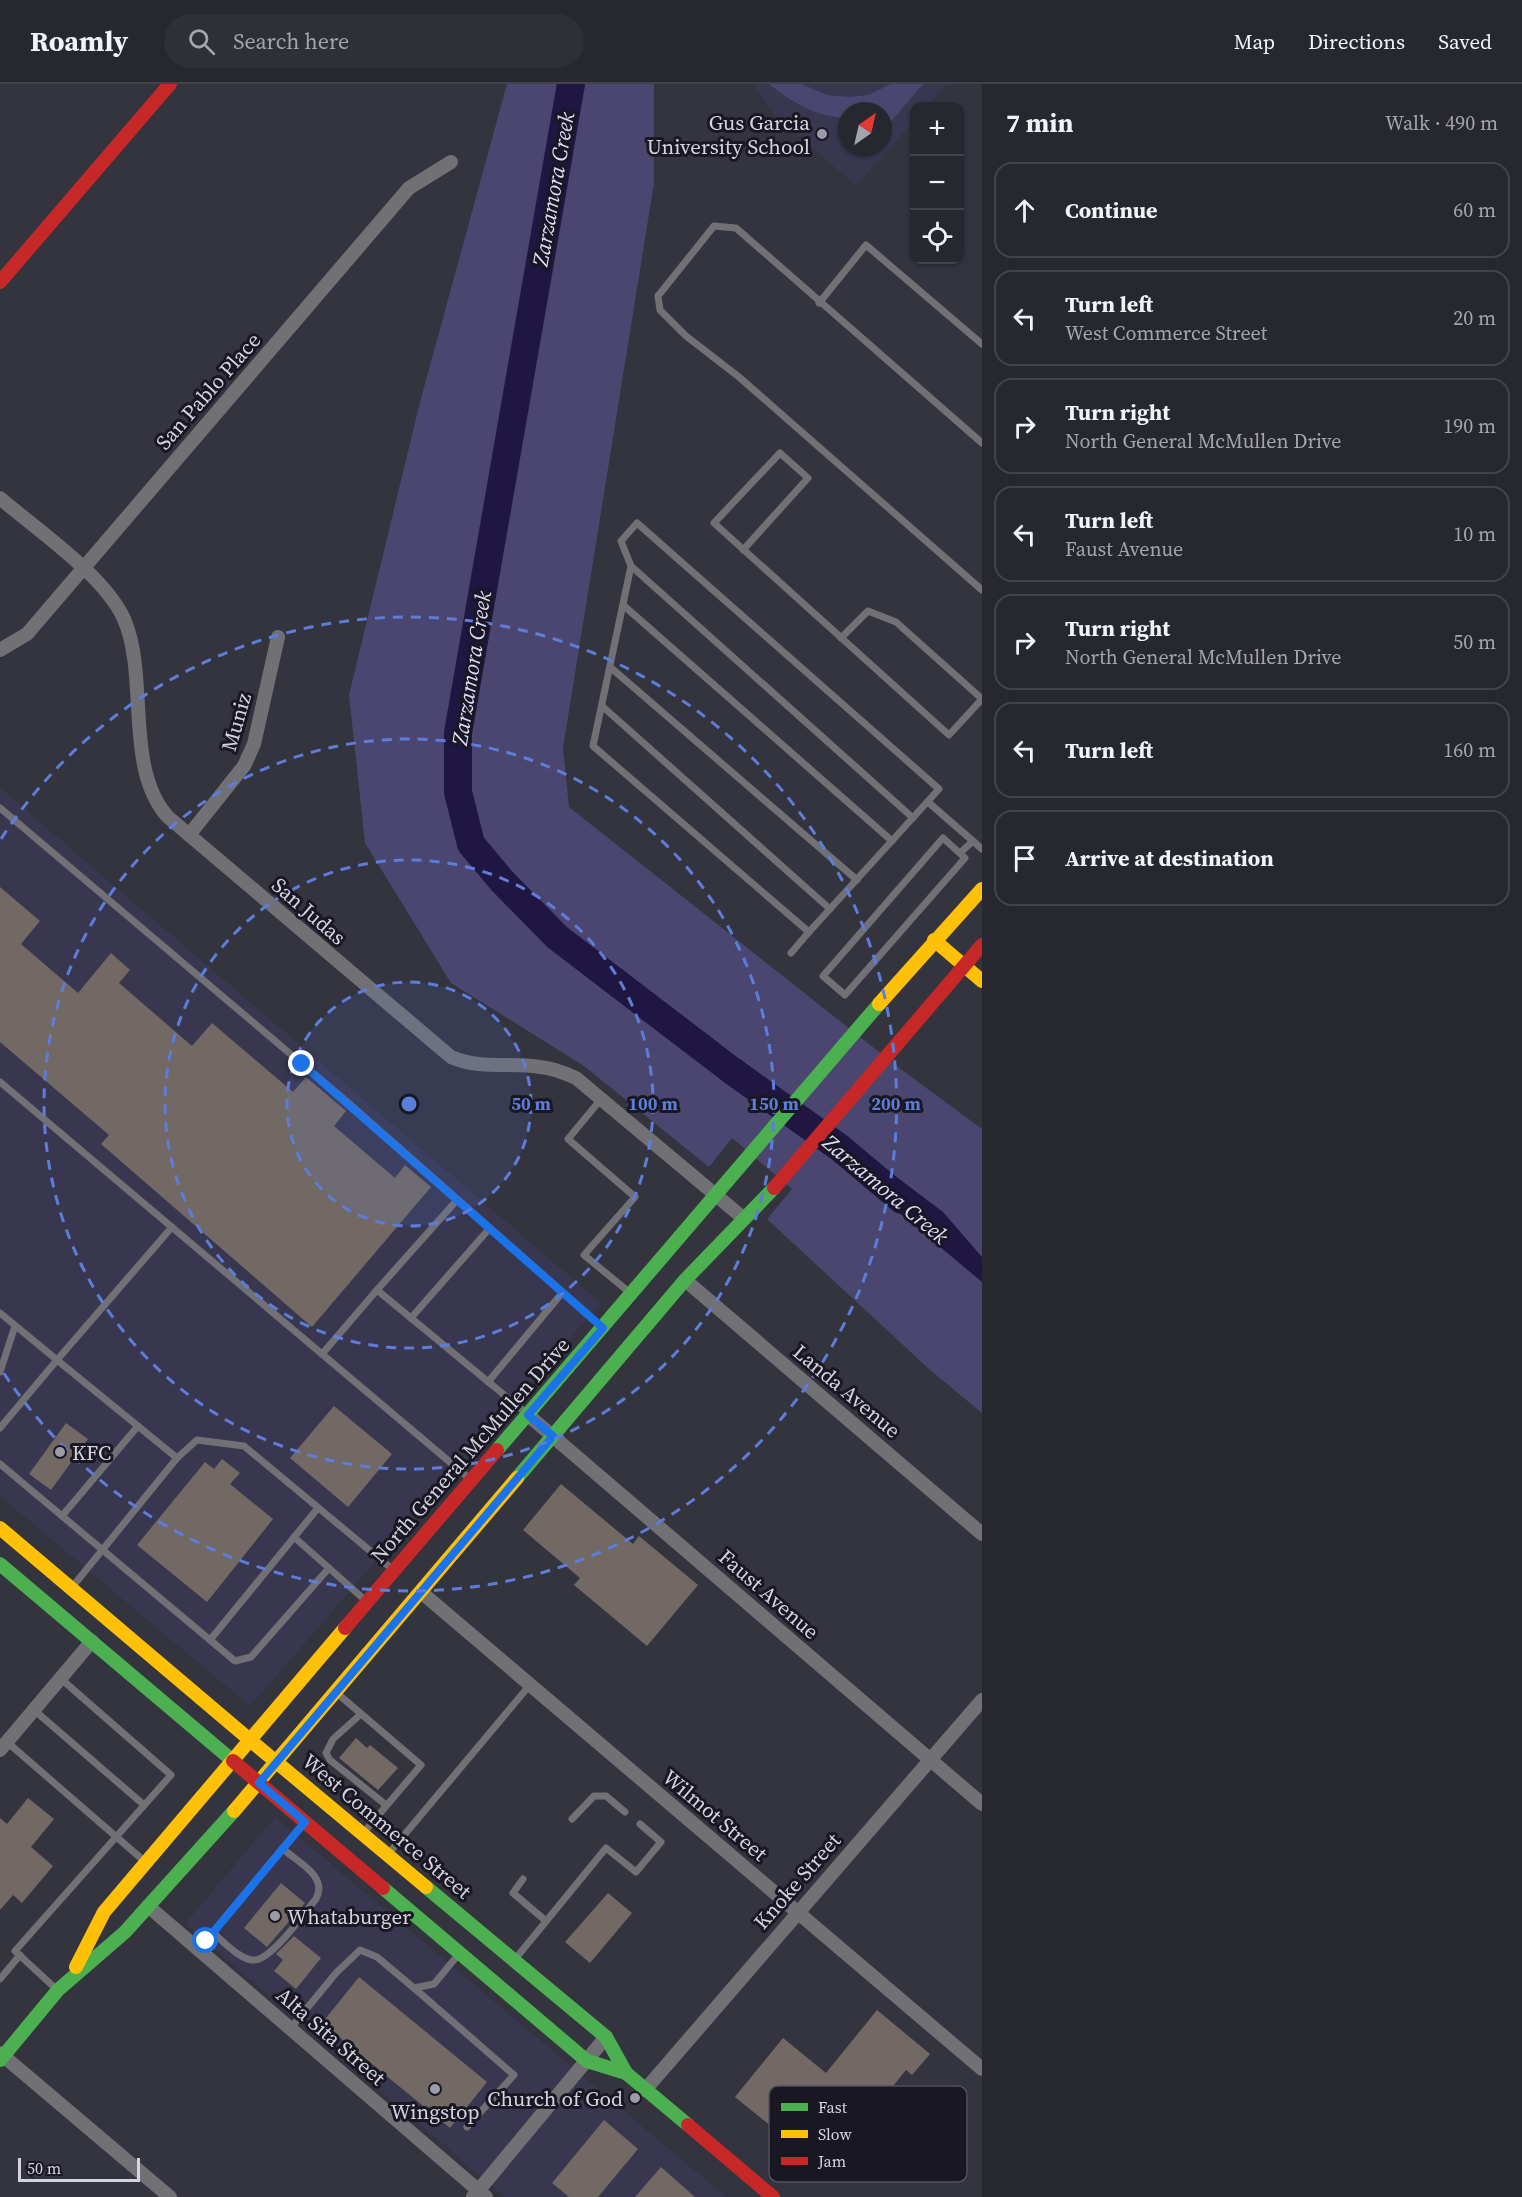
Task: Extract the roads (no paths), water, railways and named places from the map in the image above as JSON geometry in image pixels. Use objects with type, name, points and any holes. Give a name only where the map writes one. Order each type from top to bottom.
[{"type":"main road","points":[[0,282],[170,84]]},
{"type":"main road","name":"North General McMullen Drive","points":[[72,1976],[104,1912],[632,1294],[747,1155],[934,940],[982,889]]},
{"type":"main road","points":[[934,940],[982,981]]},
{"type":"main road","points":[[1,2056],[72,1976],[125,1932],[259,1783],[685,1280],[742,1217],[778,1183],[982,945]]},
{"type":"main road","name":"West Commerce Street","points":[[0,1528],[606,2037],[626,2073],[773,2197]]},
{"type":"main road","name":"West Commerce Street","points":[[0,1564],[587,2061],[626,2073]]},
{"type":"street","name":"San Pablo Place","points":[[0,650],[27,634],[410,188],[451,162]]},
{"type":"street","name":"San Judas","points":[[0,498],[111,596],[126,624],[144,757],[151,791],[160,807],[189,835],[451,1057],[465,1064],[482,1066],[539,1066],[576,1078],[742,1217]]},
{"type":"street","name":"Muniz","points":[[189,835],[244,766],[254,744],[278,637]]},
{"type":"street","name":"Landa Avenue","points":[[685,1280],[982,1534]]},
{"type":"street","name":"Faust Avenue","points":[[528,1415],[982,1804]]},
{"type":"street","name":"Wilmot Street","points":[[421,1592],[982,2069]]},
{"type":"street","points":[[3,1746],[92,1641]]},
{"type":"street","name":"Knoke Street","points":[[645,2090],[982,1700]]},
{"type":"street","name":"Alta Sita Street","points":[[148,1906],[479,2195]]},
{"type":"street","points":[[479,2195],[606,2037]]},
{"type":"street","points":[[1,2056],[170,2197]]},
{"type":"lane","points":[[982,444],[736,228],[714,226],[658,296],[660,310],[686,336],[739,377],[982,590]]},
{"type":"lane","points":[[819,303],[866,245],[982,344]]},
{"type":"lane","points":[[743,549],[808,478],[780,453],[714,524],[949,735],[982,699],[896,622],[868,611],[841,638]]},
{"type":"lane","points":[[791,953],[939,789],[637,523],[621,541],[631,566],[914,816]]},
{"type":"lane","points":[[631,566],[593,746],[809,932]]},
{"type":"lane","points":[[623,605],[892,841]]},
{"type":"lane","points":[[610,667],[857,880]]},
{"type":"lane","points":[[602,706],[830,909]]},
{"type":"lane","points":[[928,802],[982,849]]},
{"type":"lane","points":[[0,808],[346,1101],[603,1328]]},
{"type":"lane","points":[[943,838],[960,853],[965,858],[845,995],[823,976],[943,838]]},
{"type":"lane","points":[[960,853],[974,842]]},
{"type":"lane","points":[[0,1082],[472,1480]]},
{"type":"lane","points":[[602,1098],[568,1139],[635,1197],[584,1255],[632,1294]]},
{"type":"lane","points":[[322,1354],[457,1200]]},
{"type":"lane","points":[[0,1428],[172,1227]]},
{"type":"lane","points":[[411,1318],[489,1229]]},
{"type":"lane","points":[[377,1290],[528,1415]]},
{"type":"lane","points":[[488,1382],[562,1293]]},
{"type":"lane","points":[[0,1313],[177,1458]]},
{"type":"lane","points":[[0,1372],[15,1326]]},
{"type":"lane","points":[[63,1516],[138,1426]]},
{"type":"lane","points":[[71,1588],[177,1458],[197,1440],[244,1446],[394,1571]]},
{"type":"lane","points":[[0,1464],[235,1661],[251,1657],[329,1568]]},
{"type":"lane","points":[[210,1640],[318,1508]]},
{"type":"lane","points":[[294,1537],[368,1602]]},
{"type":"lane","points":[[58,1990],[15,1951],[171,1775],[60,1678]]},
{"type":"lane","points":[[388,1854],[529,1686]]},
{"type":"lane","points":[[336,1692],[421,1765],[363,1833]]},
{"type":"lane","points":[[34,1710],[144,1805]]},
{"type":"lane","points":[[361,1714],[333,1739],[326,1753],[330,1760],[386,1805]]},
{"type":"lane","points":[[3,1746],[117,1836],[146,1862]]},
{"type":"lane","points":[[572,1819],[594,1796],[606,1796],[625,1812]]},
{"type":"lane","points":[[198,1950],[305,1822]]},
{"type":"lane","points":[[514,1960],[606,1848],[636,1872],[661,1842],[640,1824]]},
{"type":"lane","points":[[213,1933],[244,1957],[252,1960],[262,1958],[273,1950],[316,1899],[321,1890],[318,1878],[283,1849]]},
{"type":"lane","points":[[524,1879],[513,1893],[546,1921]]},
{"type":"lane","points":[[290,2029],[336,1973],[360,1950],[377,1957],[514,2075],[467,2127]]},
{"type":"lane","points":[[414,1988],[434,1984],[459,1953]]},
{"type":"lane","points":[[1,1976],[20,1955]]},
{"type":"water","points":[[886,1169],[943,1212],[982,1257],[982,1282],[866,1185],[871,1176]]},
{"type":"waterway","name":"Zarzamora Creek","points":[[571,84],[458,733],[458,792],[471,844],[502,881],[557,937],[731,1070],[840,1148],[902,1200]]},
{"type":"place","name":"Gus Garcia University School","points":[[822,134]]},
{"type":"place","name":"KFC","points":[[60,1452]]},
{"type":"place","name":"Whataburger","points":[[275,1916]]},
{"type":"place","name":"Wingstop","points":[[435,2089]]},
{"type":"place","name":"Church of God","points":[[635,2098]]}]
